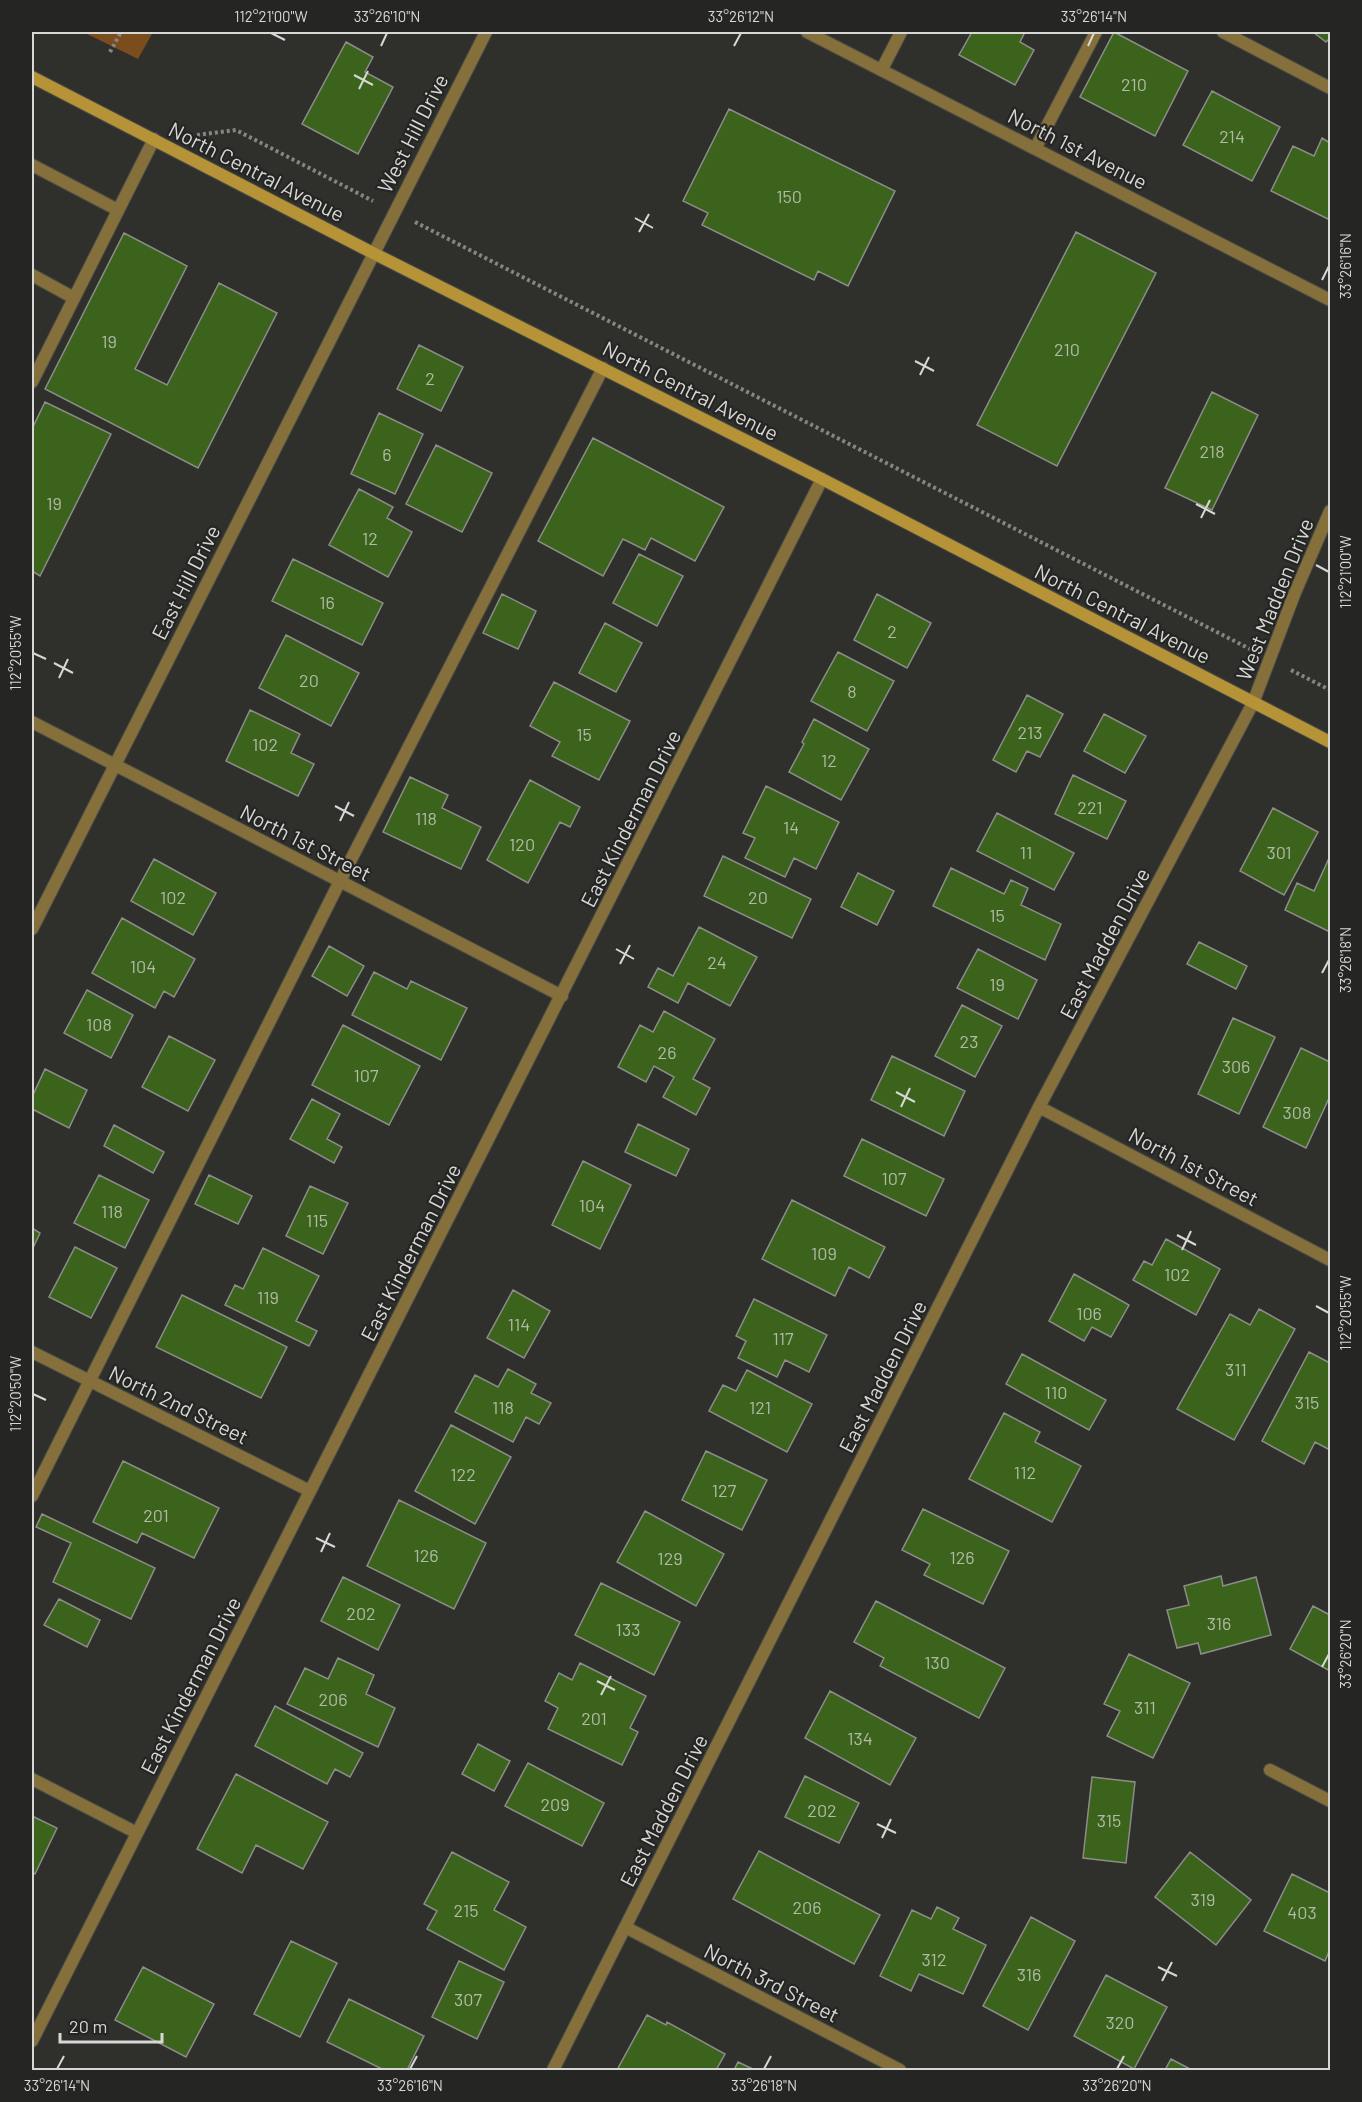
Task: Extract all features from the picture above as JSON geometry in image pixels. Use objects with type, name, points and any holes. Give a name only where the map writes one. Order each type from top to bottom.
[{"type":"street","name":"West Hill Drive","points":[[373,253],[486,32]]},
{"type":"street","name":"North 1st Avenue","points":[[807,32],[1036,147],[1330,300]]},
{"type":"street","points":[[882,69],[901,32]]},
{"type":"street","points":[[1036,147],[1096,32]]},
{"type":"street","points":[[1223,32],[1330,88]]},
{"type":"street","name":"North Central Avenue","points":[[32,77],[373,253],[822,479],[1330,742]]},
{"type":"street","points":[[32,382],[154,139]]},
{"type":"street","points":[[32,165],[118,210]]},
{"type":"street","name":"East Hill Drive","points":[[32,929],[373,253]]},
{"type":"street","points":[[32,275],[74,298]]},
{"type":"street","points":[[32,1496],[340,881],[603,368]]},
{"type":"street","name":"East Kinderman Drive","points":[[32,2041],[822,479]]},
{"type":"street","name":"West Madden Drive","points":[[1253,702],[1294,595],[1330,511]]},
{"type":"street","name":"East Madden Drive","points":[[553,2070],[1039,1107],[1253,702]]},
{"type":"street","name":"North 1st Street","points":[[32,722],[562,996]]},
{"type":"street","name":"North 1st Street","points":[[1039,1107],[1330,1260]]},
{"type":"street","name":"North 2nd Street","points":[[32,1352],[310,1491]]},
{"type":"street","points":[[1270,1770],[1330,1801]]},
{"type":"street","points":[[32,1779],[137,1833]]},
{"type":"street","name":"North 3rd Street","points":[[625,1928],[900,2070]]},
{"type":"path","points":[[110,52],[121,32]]},
{"type":"path","points":[[196,135],[236,130],[1330,690]]},
{"type":"shaded area","points":[[83,32],[153,32],[138,59]]},
{"type":"building","points":[[972,32],[1025,32],[1020,42],[1034,50],[1015,85],[959,55]]},
{"type":"building","points":[[1114,32],[1188,71],[1155,136],[1080,97]]},
{"type":"building","points":[[1313,32],[1330,32],[1330,42],[1328,40],[1326,42]]},
{"type":"building","points":[[346,42],[373,57],[365,72],[393,87],[358,154],[302,124]]},
{"type":"building","points":[[1212,91],[1280,127],[1252,181],[1183,145]]},
{"type":"building","points":[[729,109],[895,191],[848,286],[818,271],[814,280],[702,225],[708,213],[683,201]]},
{"type":"building","points":[[1322,138],[1330,143],[1330,220],[1271,191],[1293,146],[1314,156]]},
{"type":"building","points":[[1076,232],[1156,273],[1057,466],[977,425]]},
{"type":"building","points":[[124,233],[187,266],[135,369],[167,385],[219,283],[277,313],[198,468],[45,389]]},
{"type":"building","points":[[419,345],[463,367],[441,411],[397,389]]},
{"type":"building","points":[[1212,392],[1258,415],[1212,510],[1165,488]]},
{"type":"building","points":[[45,402],[111,434],[40,576],[32,571],[32,429]]},
{"type":"building","points":[[379,413],[423,434],[395,494],[351,474]]},
{"type":"building","points":[[593,438],[724,507],[695,561],[651,538],[645,550],[623,539],[603,576],[538,541]]},
{"type":"building","points":[[436,445],[492,473],[462,532],[406,504]]},
{"type":"building","points":[[359,489],[393,507],[387,518],[412,532],[388,577],[329,545]]},
{"type":"building","points":[[639,554],[683,576],[657,626],[613,603]]},
{"type":"building","points":[[293,559],[383,603],[362,645],[272,601]]},
{"type":"building","points":[[502,594],[536,611],[518,649],[483,633]]},
{"type":"building","points":[[877,594],[931,623],[907,668],[854,640]]},
{"type":"building","points":[[605,623],[642,643],[616,692],[579,673]]},
{"type":"building","points":[[286,635],[359,673],[331,726],[259,688]]},
{"type":"building","points":[[838,652],[894,681],[867,731],[811,701]]},
{"type":"building","points":[[554,682],[630,721],[599,780],[552,756],[560,742],[530,726]]},
{"type":"building","points":[[1027,695],[1063,714],[1040,757],[1027,751],[1016,772],[993,760]]},
{"type":"building","points":[[250,710],[300,734],[291,753],[314,764],[298,796],[226,761]]},
{"type":"building","points":[[1104,714],[1146,736],[1125,773],[1084,751]]},
{"type":"building","points":[[814,719],[869,749],[841,800],[789,772]]},
{"type":"building","points":[[1073,775],[1126,801],[1107,839],[1055,814]]},
{"type":"building","points":[[410,777],[448,795],[442,808],[481,827],[461,869],[383,832]]},
{"type":"building","points":[[530,780],[580,807],[570,827],[560,822],[528,883],[487,860]]},
{"type":"building","points":[[766,786],[839,822],[816,869],[794,858],[785,877],[745,858],[755,838],[743,833]]},
{"type":"building","points":[[1273,808],[1318,832],[1284,895],[1240,871]]},
{"type":"building","points":[[997,813],[1074,853],[1054,890],[977,851]]},
{"type":"building","points":[[723,856],[811,899],[792,938],[704,896]]},
{"type":"building","points":[[1330,856],[1330,932],[1285,910],[1297,883],[1314,891]]},
{"type":"building","points":[[154,859],[216,893],[193,935],[131,901]]},
{"type":"building","points":[[951,868],[1004,894],[1011,880],[1028,888],[1021,905],[1061,924],[1045,960],[933,906]]},
{"type":"building","points":[[858,873],[894,891],[877,925],[841,907]]},
{"type":"building","points":[[122,918],[195,959],[174,997],[164,991],[155,1008],[92,973]]},
{"type":"building","points":[[699,927],[757,957],[730,1006],[688,983],[678,1003],[648,987],[658,968],[673,976]]},
{"type":"building","points":[[1199,942],[1247,966],[1236,989],[1187,964]]},
{"type":"building","points":[[329,946],[364,966],[347,996],[312,976]]},
{"type":"building","points":[[978,949],[1037,980],[1018,1019],[957,988]]},
{"type":"building","points":[[374,972],[407,989],[411,981],[467,1008],[441,1060],[352,1015]]},
{"type":"building","points":[[87,990],[133,1015],[111,1058],[64,1033]]},
{"type":"building","points":[[962,1005],[1002,1026],[975,1077],[935,1056]]},
{"type":"building","points":[[664,1011],[715,1039],[693,1079],[710,1088],[696,1115],[663,1097],[674,1077],[654,1066],[646,1082],[618,1067],[640,1025],[653,1032]]},
{"type":"building","points":[[1233,1018],[1275,1037],[1239,1114],[1198,1094]]},
{"type":"building","points":[[343,1025],[420,1066],[389,1125],[312,1085]]},
{"type":"building","points":[[169,1036],[215,1060],[188,1111],[142,1087]]},
{"type":"building","points":[[1301,1048],[1330,1062],[1330,1096],[1306,1148],[1263,1127]]},
{"type":"building","points":[[892,1056],[965,1091],[944,1136],[871,1100]]},
{"type":"building","points":[[45,1069],[87,1090],[69,1128],[32,1109],[32,1097]]},
{"type":"building","points":[[312,1099],[340,1114],[327,1139],[342,1147],[334,1163],[290,1139]]},
{"type":"building","points":[[638,1124],[689,1149],[676,1176],[625,1152]]},
{"type":"building","points":[[114,1125],[164,1152],[153,1173],[104,1146]]},
{"type":"building","points":[[862,1139],[944,1179],[926,1216],[844,1176]]},
{"type":"building","points":[[583,1161],[631,1185],[600,1249],[552,1225]]},
{"type":"building","points":[[99,1175],[149,1200],[125,1248],[74,1223]]},
{"type":"building","points":[[209,1175],[252,1196],[238,1224],[195,1204]]},
{"type":"building","points":[[310,1186],[348,1203],[323,1254],[286,1236]]},
{"type":"building","points":[[792,1200],[885,1247],[869,1278],[849,1267],[835,1296],[762,1259]]},
{"type":"building","points":[[32,1228],[40,1233],[32,1250]]},
{"type":"building","points":[[1166,1239],[1220,1269],[1196,1315],[1133,1280],[1144,1261],[1152,1265]]},
{"type":"building","points":[[75,1247],[117,1268],[91,1318],[49,1297]]},
{"type":"building","points":[[263,1248],[319,1276],[296,1321],[317,1331],[309,1346],[225,1305],[235,1285],[243,1289]]},
{"type":"building","points":[[1074,1274],[1129,1305],[1111,1337],[1092,1327],[1084,1341],[1049,1321]]},
{"type":"building","points":[[513,1290],[550,1311],[524,1358],[487,1338]]},
{"type":"building","points":[[182,1295],[287,1347],[261,1398],[156,1347]]},
{"type":"building","points":[[754,1299],[827,1335],[809,1372],[785,1360],[777,1377],[738,1358],[746,1341],[736,1336]]},
{"type":"building","points":[[1259,1309],[1295,1329],[1234,1440],[1177,1409],[1230,1314],[1250,1325]]},
{"type":"building","points":[[1309,1352],[1330,1363],[1330,1450],[1315,1442],[1304,1464],[1262,1441]]},
{"type":"building","points":[[1022,1354],[1106,1400],[1089,1430],[1006,1384]]},
{"type":"building","points":[[508,1369],[536,1384],[531,1393],[551,1403],[539,1424],[526,1417],[513,1442],[455,1412],[475,1375],[498,1387]]},
{"type":"building","points":[[747,1370],[812,1404],[787,1452],[709,1411],[723,1385],[736,1391]]},
{"type":"building","points":[[1004,1413],[1040,1432],[1035,1442],[1081,1466],[1052,1522],[969,1479]]},
{"type":"building","points":[[451,1425],[511,1457],[475,1524],[415,1491]]},
{"type":"building","points":[[706,1451],[767,1480],[742,1530],[682,1500]]},
{"type":"building","points":[[123,1461],[219,1508],[194,1558],[142,1533],[137,1543],[93,1522]]},
{"type":"building","points":[[399,1500],[486,1543],[454,1609],[367,1566]]},
{"type":"building","points":[[923,1509],[1009,1551],[983,1604],[924,1575],[930,1564],[902,1550]]},
{"type":"building","points":[[645,1511],[724,1554],[696,1606],[617,1562]]},
{"type":"building","points":[[42,1514],[155,1568],[131,1619],[53,1582],[71,1543],[36,1527]]},
{"type":"building","points":[[1221,1576],[1223,1586],[1256,1577],[1271,1635],[1201,1654],[1198,1643],[1177,1648],[1167,1610],[1189,1605],[1184,1586]]},
{"type":"building","points":[[343,1577],[400,1605],[378,1650],[321,1621]]},
{"type":"building","points":[[601,1583],[680,1622],[654,1675],[575,1635]]},
{"type":"building","points":[[59,1599],[100,1620],[87,1647],[44,1625]]},
{"type":"building","points":[[876,1601],[1005,1668],[979,1718],[880,1666],[884,1658],[854,1642]]},
{"type":"building","points":[[1313,1606],[1330,1615],[1330,1671],[1290,1649]]},
{"type":"building","points":[[1129,1654],[1190,1683],[1153,1758],[1107,1736],[1120,1711],[1104,1704]]},
{"type":"building","points":[[338,1658],[374,1675],[366,1694],[395,1708],[378,1747],[287,1704],[305,1668],[328,1679]]},
{"type":"building","points":[[580,1663],[646,1696],[630,1728],[638,1732],[622,1765],[548,1729],[558,1708],[545,1701],[559,1673],[572,1680]]},
{"type":"building","points":[[830,1691],[916,1738],[890,1785],[805,1738]]},
{"type":"building","points":[[275,1706],[363,1753],[350,1777],[335,1769],[327,1784],[255,1746]]},
{"type":"building","points":[[478,1744],[510,1761],[494,1791],[462,1774]]},
{"type":"building","points":[[528,1763],[604,1803],[582,1846],[505,1806]]},
{"type":"building","points":[[236,1774],[328,1822],[303,1869],[256,1845],[242,1873],[197,1849]]},
{"type":"building","points":[[805,1776],[859,1803],[839,1843],[785,1817]]},
{"type":"building","points":[[1092,1777],[1135,1782],[1126,1863],[1083,1858]]},
{"type":"building","points":[[32,1816],[57,1828],[35,1874],[32,1872]]},
{"type":"building","points":[[759,1851],[880,1915],[854,1964],[733,1899]]},
{"type":"building","points":[[452,1852],[509,1882],[494,1910],[526,1927],[504,1970],[427,1929],[437,1911],[424,1904]]},
{"type":"building","points":[[1190,1852],[1251,1900],[1216,1945],[1155,1897]]},
{"type":"building","points":[[1292,1874],[1330,1893],[1330,1949],[1325,1961],[1264,1931]]},
{"type":"building","points":[[937,1907],[959,1918],[953,1929],[986,1945],[963,1994],[919,1974],[911,1991],[880,1976],[912,1910],[931,1919]]},
{"type":"building","points":[[1031,1917],[1075,1941],[1028,2030],[983,2006]]},
{"type":"building","points":[[291,1941],[337,1963],[300,2037],[254,2014]]},
{"type":"building","points":[[459,1961],[504,1982],[477,2039],[432,2017]]},
{"type":"building","points":[[143,1967],[214,2004],[186,2057],[115,2020]]},
{"type":"building","points":[[1106,1975],[1167,2007],[1134,2069],[1074,2036]]},
{"type":"building","points":[[349,1999],[424,2036],[407,2070],[384,2070],[327,2042]]},
{"type":"building","points":[[647,2015],[666,2025],[667,2022],[725,2054],[716,2070],[617,2070]]},
{"type":"building","points":[[1171,2059],[1192,2070],[1165,2070]]},
{"type":"building","points":[[738,2062],[755,2070],[734,2070]]}]
